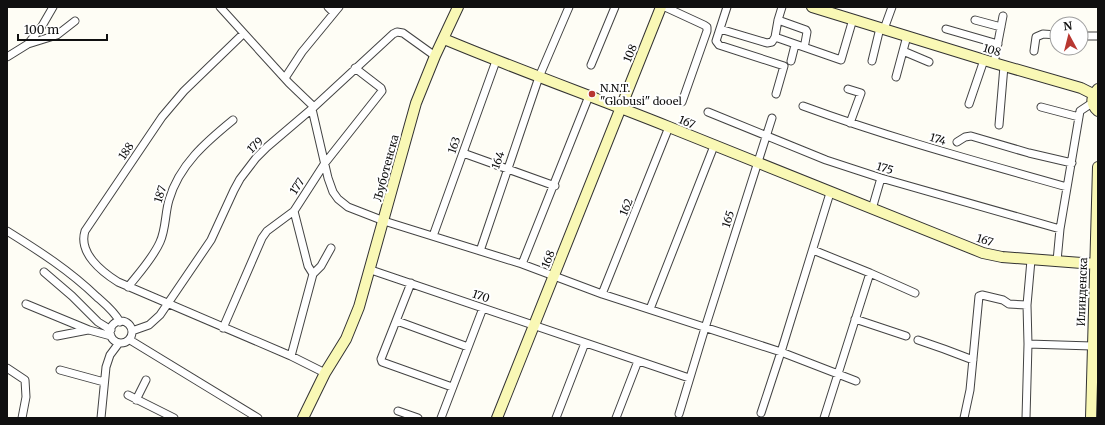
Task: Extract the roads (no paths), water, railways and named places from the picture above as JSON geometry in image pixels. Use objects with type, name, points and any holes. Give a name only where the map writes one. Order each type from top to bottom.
[{"type":"street","points":[[28,44],[42,26],[53,7]]},
{"type":"street","points":[[220,7],[243,34],[313,108],[333,192],[338,199],[348,207],[522,264],[602,294],[781,352],[856,381]]},
{"type":"street","points":[[285,78],[302,52],[336,10],[328,7]]},
{"type":"street","name":"Љуботенска","points":[[303,418],[325,373],[346,339],[359,307],[416,102],[435,56],[458,7]]},
{"type":"street","name":"164","points":[[480,251],[539,78],[569,7]]},
{"type":"street","points":[[591,66],[615,7]]},
{"type":"street","name":"108","points":[[621,108],[661,7]]},
{"type":"street","points":[[665,7],[704,24],[707,27],[707,31],[682,102]]},
{"type":"street","points":[[727,7],[716,41],[720,45],[784,66],[776,94]]},
{"type":"street","points":[[720,30],[767,44],[772,42],[775,37],[782,7]]},
{"type":"street","name":"108","points":[[812,7],[838,11],[853,19],[882,29],[1081,88],[1095,99]]},
{"type":"street","points":[[872,61],[882,29],[892,7]]},
{"type":"street","points":[[994,63],[1003,16]]},
{"type":"street","points":[[775,37],[841,60],[853,19]]},
{"type":"street","points":[[778,20],[806,30],[805,43]]},
{"type":"street","points":[[975,20],[1001,27]]},
{"type":"street","points":[[7,57],[28,44],[57,35],[75,21]]},
{"type":"street","points":[[946,29],[998,44]]},
{"type":"street","name":"179","points":[[132,331],[149,325],[160,315],[211,240],[234,190],[248,168],[267,147],[313,108],[393,34],[397,32],[403,33],[435,56]]},
{"type":"street","name":"188","points":[[243,34],[184,91],[162,117],[85,230],[83,236],[84,241],[93,262],[105,274],[128,287],[291,356],[325,373]]},
{"type":"street","points":[[1034,51],[1036,37],[1043,34],[1049,34]]},
{"type":"street","points":[[896,78],[907,36]]},
{"type":"street","name":"167","points":[[444,39],[496,61],[621,108],[983,253],[1002,257],[1031,260],[1095,264]]},
{"type":"street","points":[[791,62],[795,45]]},
{"type":"street","points":[[903,51],[929,62]]},
{"type":"street","points":[[969,104],[984,60]]},
{"type":"street","name":"163","points":[[434,236],[496,61]]},
{"type":"street","points":[[999,125],[1004,66]]},
{"type":"street","name":"177","points":[[223,328],[262,238],[267,231],[294,211],[325,163],[382,92],[381,88],[355,68]]},
{"type":"street","points":[[848,89],[861,93],[850,123]]},
{"type":"street","points":[[522,264],[589,96]]},
{"type":"street","points":[[1057,261],[1060,229],[1080,111],[1095,99]]},
{"type":"street","name":"174","points":[[803,106],[850,123],[943,152],[1068,187]]},
{"type":"street","points":[[1041,107],[1079,116]]},
{"type":"street","name":"168","points":[[497,418],[621,108]]},
{"type":"street","name":"175","points":[[708,112],[826,160],[881,178],[1060,229]]},
{"type":"street","name":"165","points":[[679,414],[704,328],[772,118]]},
{"type":"street","name":"187","points":[[128,287],[154,252],[160,241],[170,197],[180,173],[197,152],[233,120]]},
{"type":"street","name":"162","points":[[602,294],[669,127]]},
{"type":"street","points":[[957,142],[964,137],[971,136],[1072,163]]},
{"type":"street","points":[[650,309],[714,146]]},
{"type":"street","points":[[463,153],[554,186]]},
{"type":"street","name":"Илинденска","points":[[1091,418],[1095,346],[1095,264],[1098,167]]},
{"type":"street","points":[[872,209],[881,178]]},
{"type":"street","points":[[761,412],[830,193]]},
{"type":"street","points":[[294,211],[308,266],[313,274]]},
{"type":"street","points":[[7,231],[72,274],[113,312],[120,322]]},
{"type":"street","points":[[291,356],[313,274],[321,266],[331,248]]},
{"type":"street","points":[[813,250],[916,293]]},
{"type":"street","points":[[1026,418],[1028,344],[1027,305],[1031,260]]},
{"type":"street","name":"170","points":[[370,270],[689,378]]},
{"type":"street","points":[[44,272],[111,333],[116,342],[125,343],[130,340],[132,331],[128,324],[120,322],[114,324],[111,333]]},
{"type":"street","points":[[824,418],[870,273]]},
{"type":"street","points":[[411,283],[397,321],[381,356],[382,362],[452,387]]},
{"type":"street","points":[[964,418],[970,390],[979,296],[982,295],[1003,300],[1009,304],[1027,305]]},
{"type":"street","points":[[26,304],[89,330],[111,333]]},
{"type":"street","points":[[441,418],[483,308]]},
{"type":"street","points":[[856,319],[906,336]]},
{"type":"street","points":[[397,321],[468,347]]},
{"type":"street","points":[[57,336],[89,330]]},
{"type":"street","points":[[130,340],[258,418]]},
{"type":"street","points":[[918,340],[973,360]]},
{"type":"street","points":[[101,418],[106,367],[110,355],[119,343]]},
{"type":"street","points":[[556,418],[585,343]]},
{"type":"street","points":[[1028,344],[1095,346]]},
{"type":"street","points":[[616,418],[638,361]]},
{"type":"street","points":[[7,368],[25,380],[26,397],[22,418]]},
{"type":"street","points":[[60,370],[104,382]]},
{"type":"street","points":[[136,400],[146,380]]},
{"type":"street","points":[[128,396],[174,418]]},
{"type":"street","points":[[398,411],[418,418]]},
{"type":"place","name":"N.N.T. \"Globusi\" dooel","points":[[592,94]]}]
